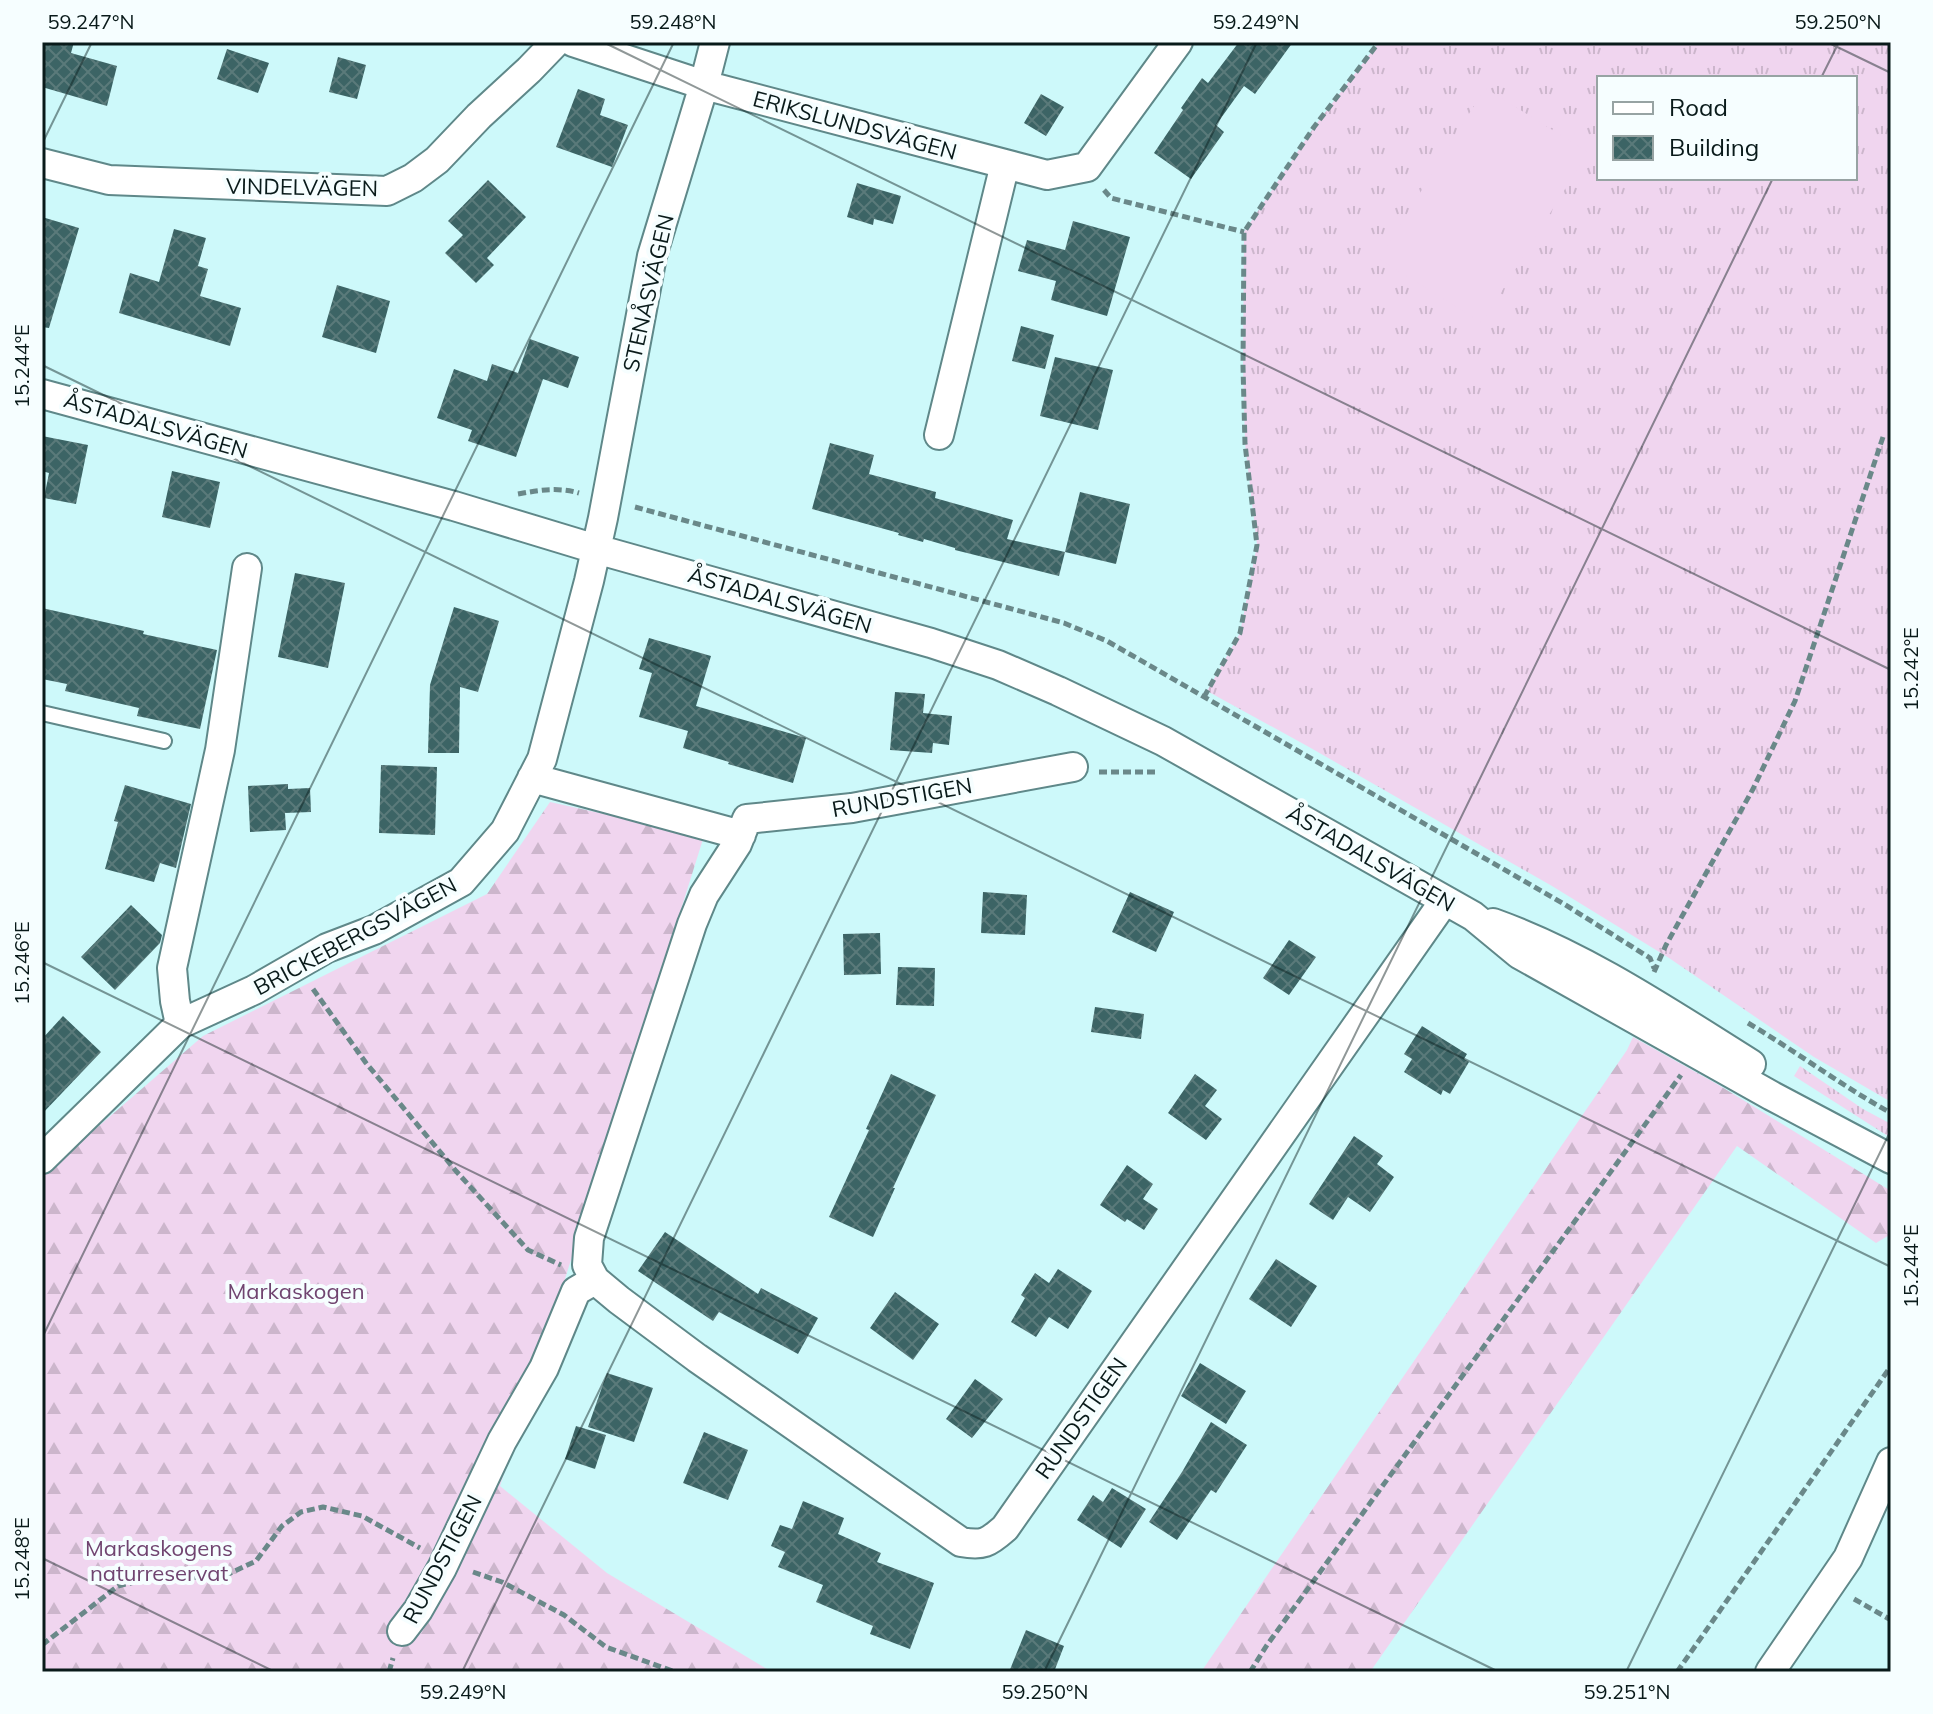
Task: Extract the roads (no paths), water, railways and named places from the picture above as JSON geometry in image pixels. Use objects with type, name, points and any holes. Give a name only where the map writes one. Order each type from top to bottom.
[{"type":"street","name":"VINDELVÄGEN","points":[[42,163],[109,180],[387,191],[413,178],[437,160],[556,42]]},
{"type":"street","points":[[573,42],[704,85]]},
{"type":"street","name":"STENÅSVÄGEN","points":[[596,549],[652,256],[715,42]]},
{"type":"street","name":"ERIKSLUNDSVÄGEN","points":[[704,85],[1047,175],[1087,167],[1178,42]]},
{"type":"street","points":[[939,435],[1005,164]]},
{"type":"street","name":"ÅSTADALSVÄGEN","points":[[42,394],[454,506],[916,638],[998,665],[1163,741],[1473,916],[1519,954],[1882,1154]]},
{"type":"street","name":"BRICKEBERGSVÄGEN","points":[[42,1159],[180,1024],[254,990],[327,948],[374,930],[461,882],[505,831],[542,759],[596,549]]},
{"type":"street","points":[[180,1024],[172,968],[220,750],[247,568]]},
{"type":"street","name":"RUNDSTIGEN","points":[[1073,767],[852,808],[747,819],[741,835],[704,895],[692,924],[589,1238],[587,1265],[595,1280],[619,1300],[961,1542],[978,1545],[992,1540],[1005,1528],[1445,900]]},
{"type":"street","points":[[532,778],[741,835]]},
{"type":"street","name":"RUNDSTIGEN","points":[[402,1631],[418,1610],[445,1562],[502,1441],[544,1368],[576,1291],[595,1280]]},
{"type":"street","points":[[1770,1672],[1848,1558],[1891,1462]]},
{"type":"lane","points":[[42,713],[164,741]]},
{"type":"park label","name":"Markaskogen","points":[[296,1291]]},
{"type":"park label","name":"Markaskogens naturreservat","points":[[159,1560]]}]
